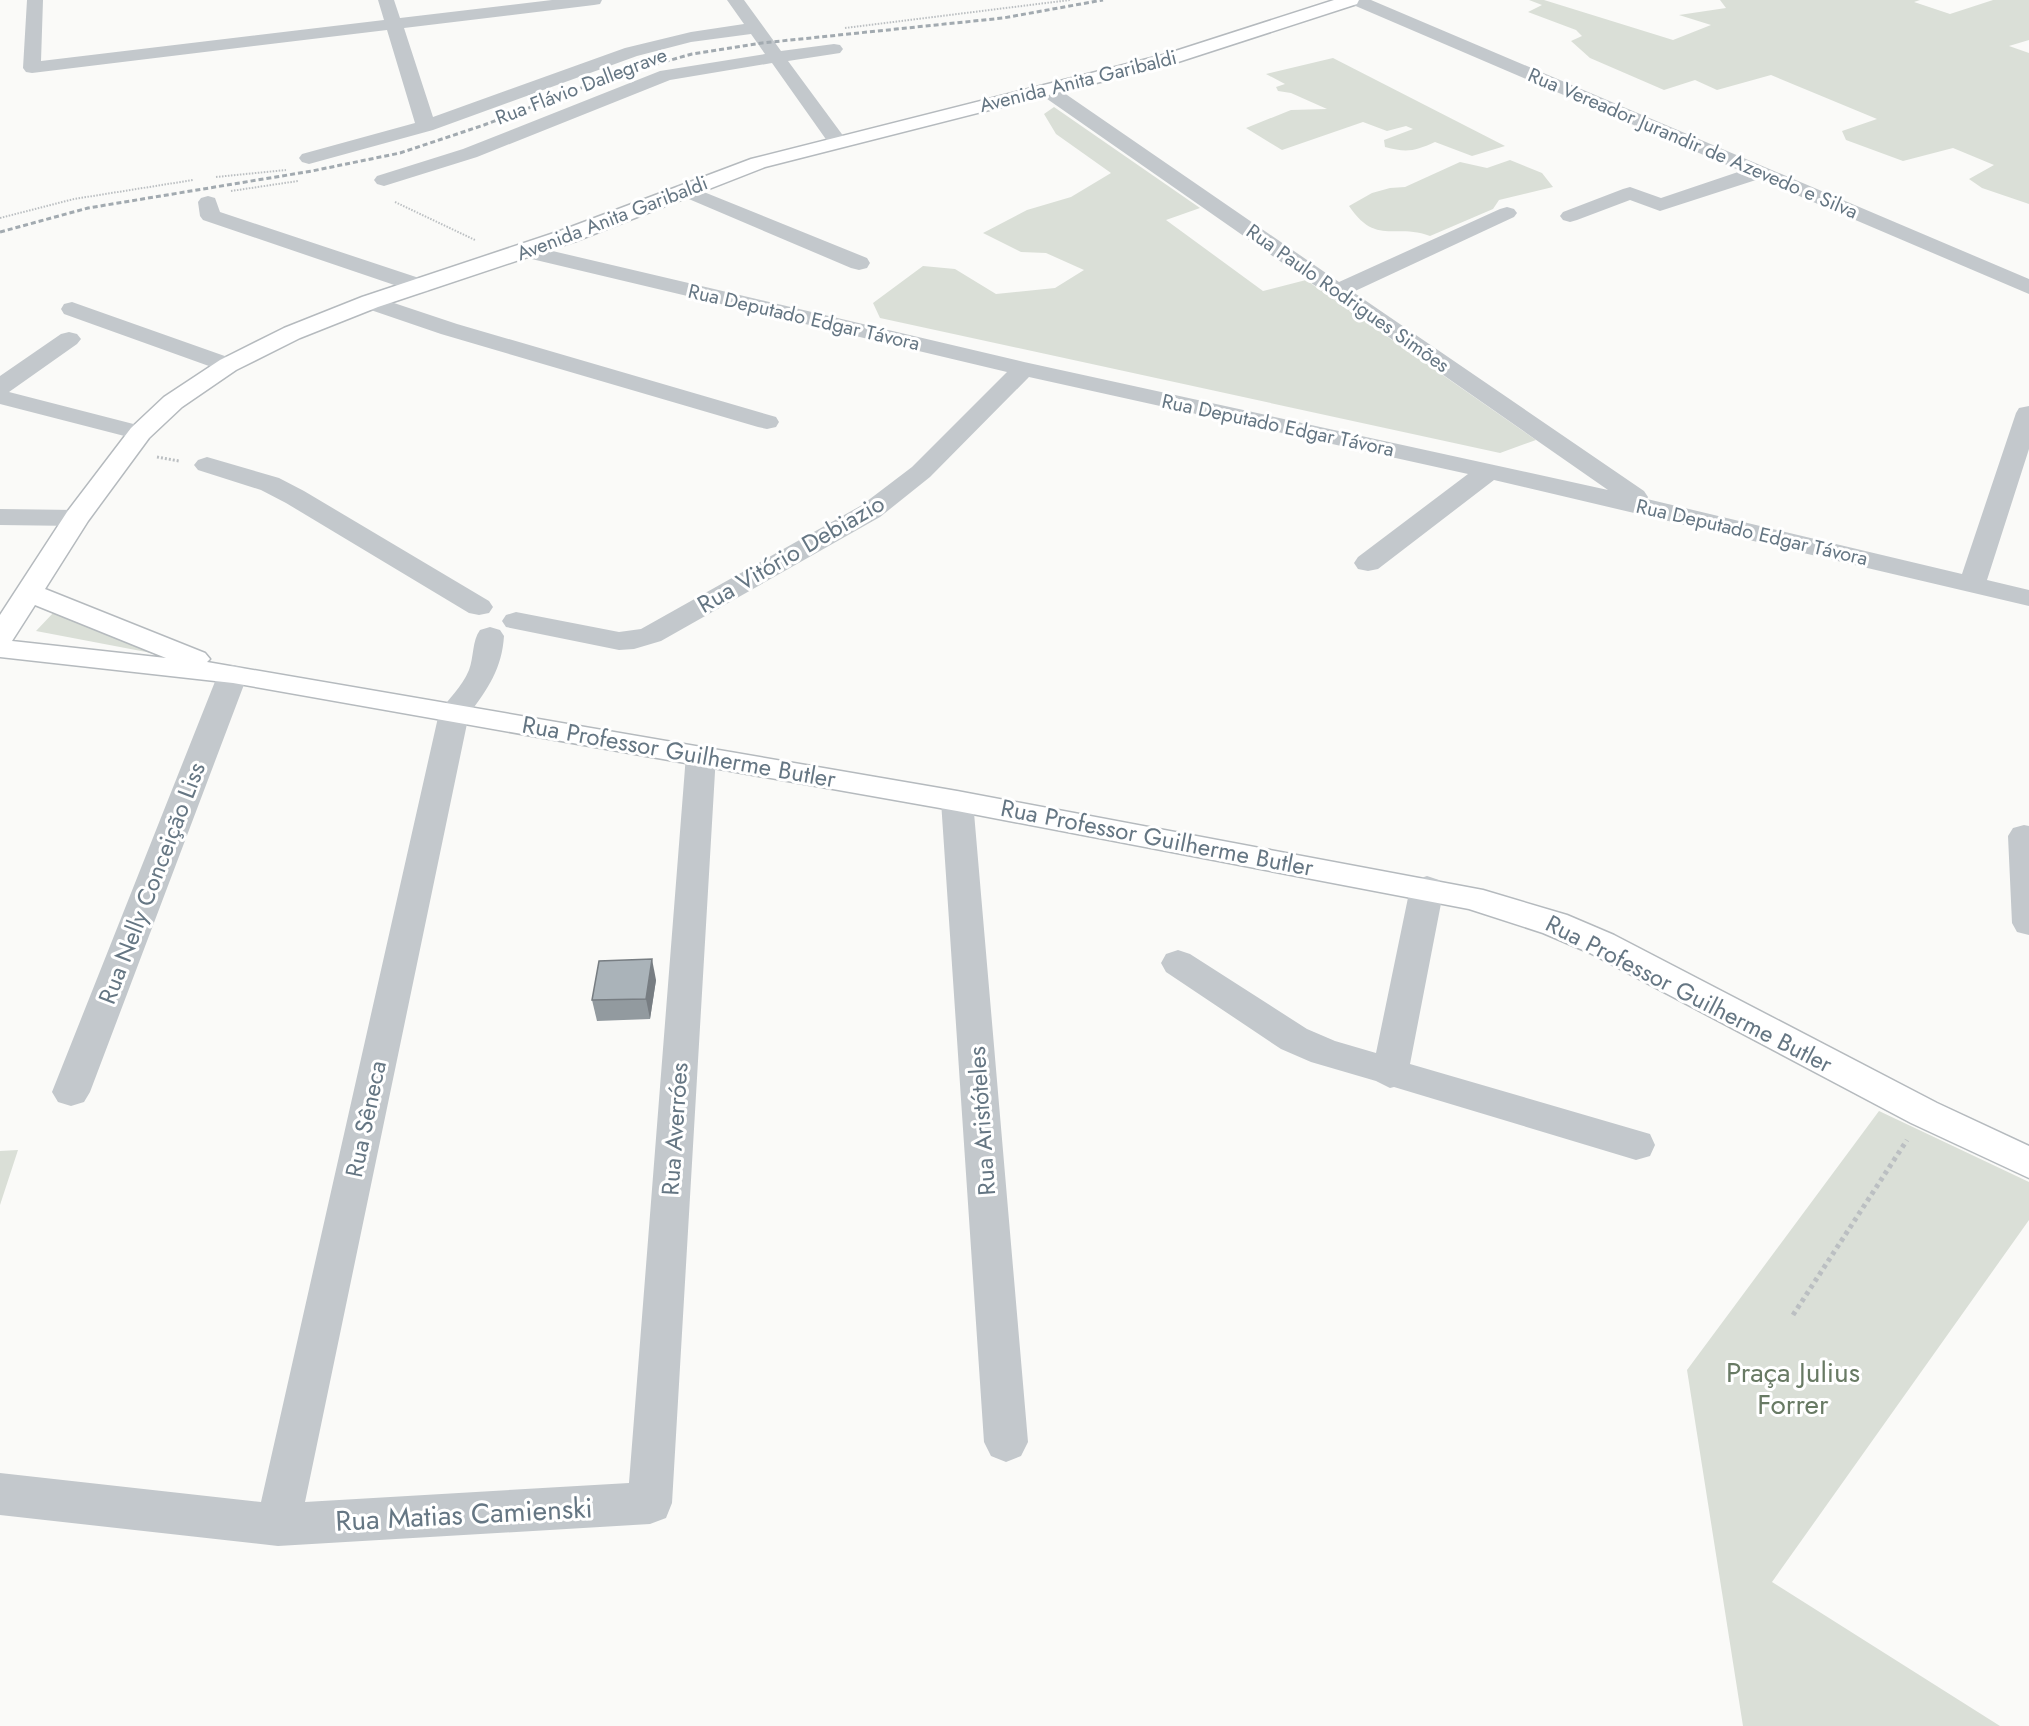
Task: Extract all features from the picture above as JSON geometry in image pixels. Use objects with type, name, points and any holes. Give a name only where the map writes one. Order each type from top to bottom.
[{"type":"main road","name":"Avenida Anita Garibaldi","points":[[0,637],[76,518],[140,433],[173,402],[228,365],[292,333],[370,303],[519,254],[758,163],[1192,52],[1299,15],[1351,0]]},
{"type":"main road","name":"Rua Professor Guilherme Butler","points":[[28,592],[233,674]]},
{"type":"main road","name":"Rua Professor Guilherme Butler","points":[[0,648],[233,674],[957,801],[1427,888],[1514,910],[1602,945],[1924,1113],[2029,1163]]},
{"type":"street","points":[[35,0],[32,68],[594,0]]},
{"type":"street","points":[[386,0],[426,126]]},
{"type":"street","points":[[735,0],[837,141]]},
{"type":"street","name":"Rua Vereador Jurandir de Azevedo e Silva","points":[[1357,0],[2029,286]]},
{"type":"street","name":"Rua Flávio Dallegrave","points":[[309,158],[360,146],[426,126],[631,52],[692,37],[755,28]]},
{"type":"street","name":"Rua Flávio Dallegrave","points":[[384,180],[470,153],[645,82],[683,71],[834,49]]},
{"type":"street","name":"Rua Paulo Rodrigues Simões","points":[[1047,90],[1649,507]]},
{"type":"street","points":[[1570,216],[1630,193],[1660,205],[1760,172]]},
{"type":"street","points":[[684,190],[859,263]]},
{"type":"street","points":[[208,202],[210,216],[420,286]]},
{"type":"street","points":[[1337,291],[1507,213]]},
{"type":"street","name":"Rua Deputado Edgar Távora","points":[[519,254],[1024,369],[1649,507],[2029,598]]},
{"type":"street","points":[[370,303],[449,329],[767,422]]},
{"type":"street","points":[[72,309],[228,365]]},
{"type":"street","points":[[0,387],[69,339]]},
{"type":"street","name":"Rua Vitório Debiazio","points":[[207,465],[270,484],[296,496],[479,607],[494,606],[516,621],[619,641],[634,640],[651,635],[871,511],[921,472],[1024,369]]},
{"type":"street","points":[[0,397],[140,433]]},
{"type":"street","points":[[1971,584],[2028,413]]},
{"type":"street","points":[[1368,562],[1489,471]]},
{"type":"street","points":[[0,517],[76,518]]},
{"type":"street","points":[[479,607],[473,615],[475,627],[477,631],[490,636],[510,630],[515,626],[516,621]]},
{"type":"street","points":[[454,713],[485,670],[490,636]]},
{"type":"street","name":"Rua Nelly Conceição Liss","points":[[71,1092],[233,674]]},
{"type":"street","name":"Rua Sêneca","points":[[278,1525],[454,713]]},
{"type":"street","name":"Rua Averróes","points":[[650,1503],[700,755]]},
{"type":"street","name":"Rua Aristóteles","points":[[957,801],[1006,1442]]},
{"type":"street","points":[[2024,836],[2029,923]]},
{"type":"street","points":[[1390,1074],[1427,888]]},
{"type":"street","points":[[1178,963],[1294,1038],[1324,1052],[1390,1074],[1636,1144]]},
{"type":"street","name":"Rua Matias Camienski","points":[[0,1494],[278,1525],[650,1503]]},
{"type":"path","points":[[842,29],[937,19],[1070,0]]},
{"type":"path","points":[[208,202],[224,193],[304,179]]},
{"type":"path","points":[[384,180],[379,189],[381,195],[519,254]]},
{"type":"path","points":[[124,452],[207,465]]},
{"type":"path","points":[[1793,1315],[1924,1113]]},
{"type":"green space","points":[[1529,0],[1544,0],[1673,40],[1711,25],[1679,15],[1726,8],[1720,0],[1920,0],[1914,2],[1950,14],[1993,0],[2029,0],[2029,40],[2009,46],[2029,53],[2029,204],[1982,188],[1969,179],[1994,165],[1953,148],[1903,161],[1846,140],[1842,131],[1877,119],[1771,75],[1717,90],[1695,80],[1664,90],[1590,58],[1571,41],[1582,36],[1576,30],[1528,12],[1542,5]]},
{"type":"green space","points":[[1333,58],[1505,146],[1472,156],[1435,142],[1416,149],[1399,150],[1385,147],[1384,140],[1413,129],[1406,126],[1387,131],[1363,122],[1282,150],[1246,128],[1291,110],[1327,109],[1291,93],[1278,91],[1276,87],[1285,84],[1266,74]]},
{"type":"green space","points":[[1054,107],[1200,208],[1166,220],[1263,291],[1306,280],[1536,440],[1500,453],[880,318],[873,303],[923,266],[955,269],[996,294],[1055,288],[1084,270],[1046,253],[1021,252],[983,233],[1027,210],[1071,197],[1111,173],[1056,134],[1044,114]]},
{"type":"green space","points":[[1510,160],[1542,173],[1553,187],[1499,200],[1493,209],[1430,236],[1406,231],[1377,230],[1368,226],[1349,206],[1372,193],[1405,187],[1460,162],[1487,168]]},
{"type":"green space","points":[[54,612],[162,655],[36,631]]},
{"type":"green space","name":"Praça Julius Forrer","points":[[1879,1111],[2029,1182],[2029,1220],[1772,1582],[2000,1726],[1743,1726],[1687,1370]]},
{"type":"green space","points":[[18,1150],[0,1205],[0,1151]]},
{"type":"building","points":[[652,959],[646,999],[592,1000],[599,961]]},
{"type":"railway","points":[[0,232],[88,208],[312,171],[400,153],[484,125],[607,78],[692,54],[762,43],[1003,18],[1103,0]]}]
